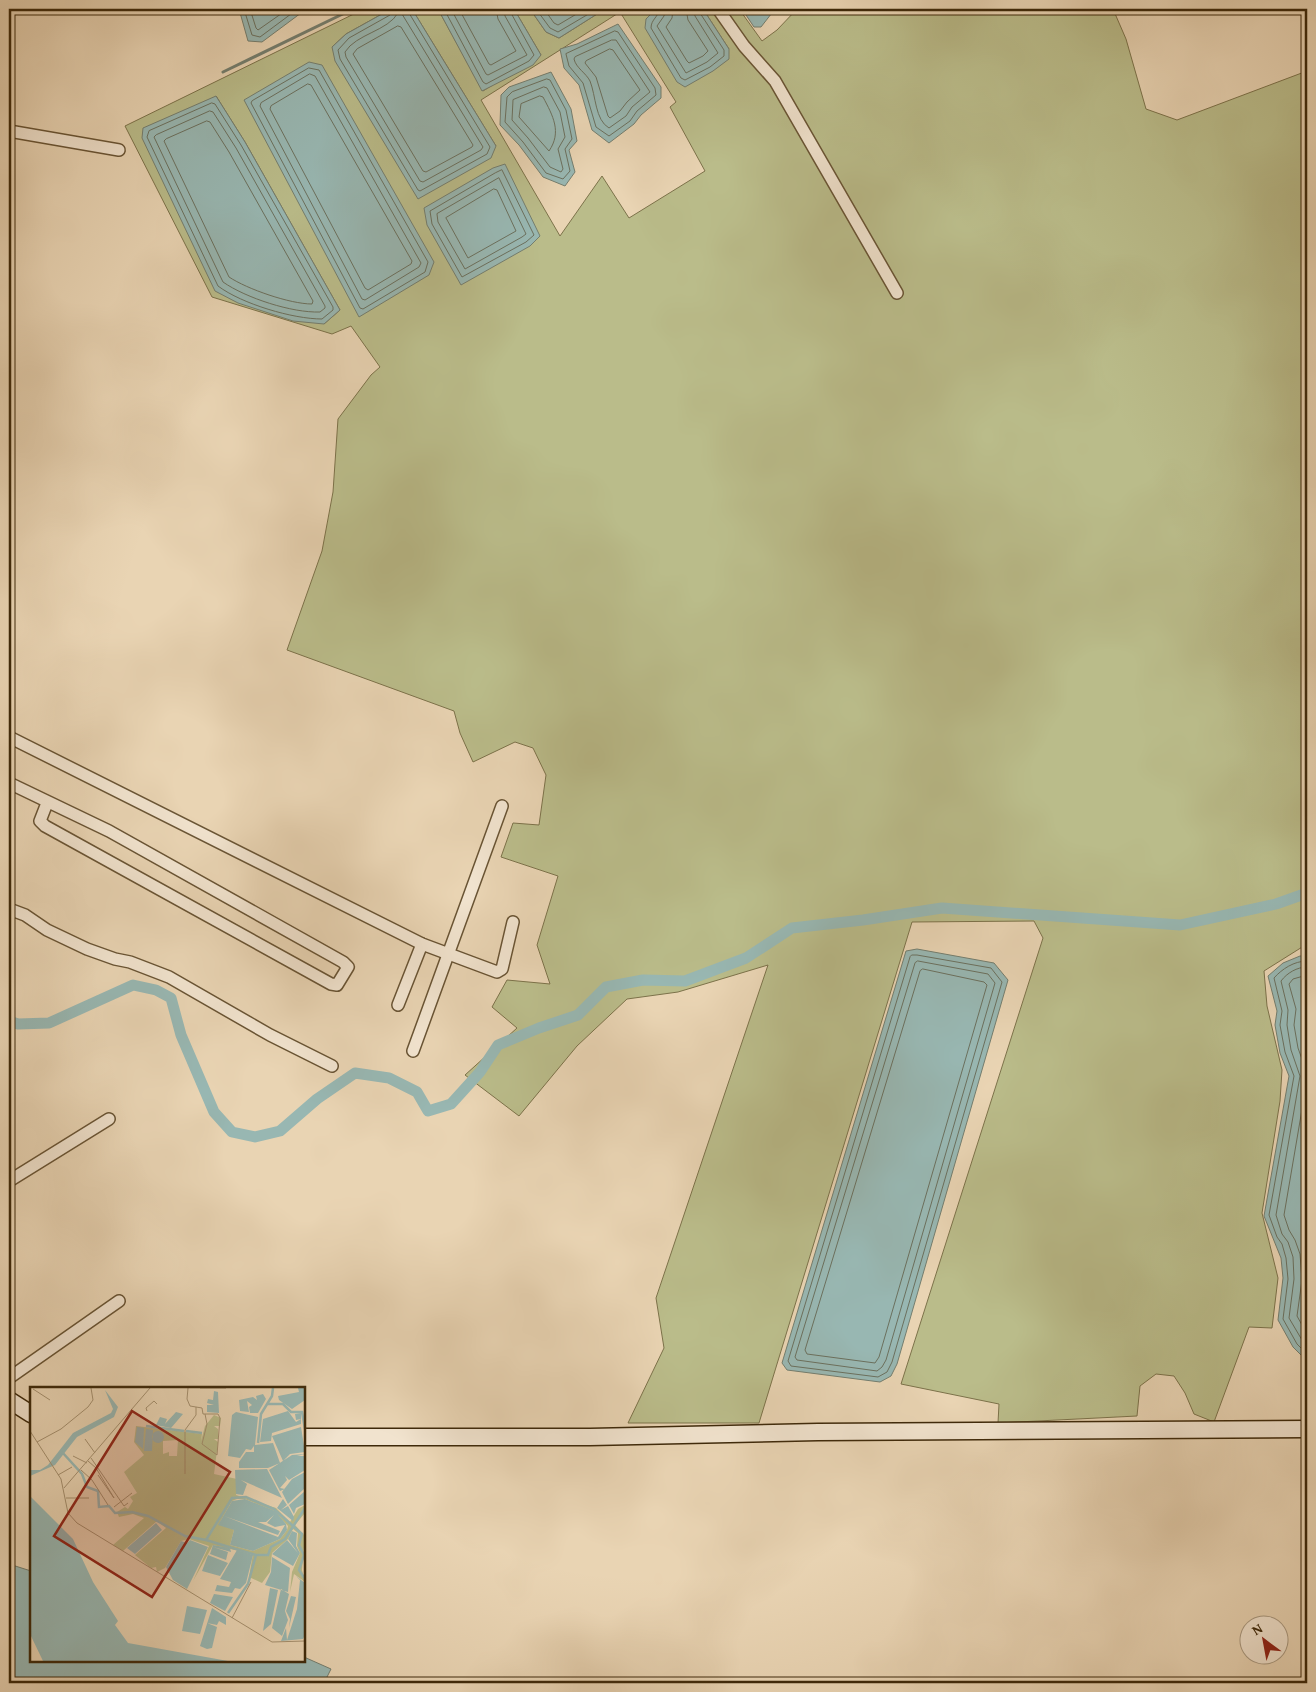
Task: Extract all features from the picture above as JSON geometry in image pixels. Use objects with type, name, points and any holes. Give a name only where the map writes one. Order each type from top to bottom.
[{"type":"street","points":[[718,9],[744,46],[775,81],[898,293]]},
{"type":"street","points":[[9,131],[119,150]]},
{"type":"street","points":[[9,738],[449,956],[498,972],[502,970],[513,922]]},
{"type":"street","points":[[9,783],[109,831],[343,962],[348,967],[337,985],[331,984],[45,826],[40,821],[46,802]]},
{"type":"street","points":[[412,1051],[449,956],[502,806]]},
{"type":"street","points":[[9,909],[25,915],[65,939],[108,957],[130,962],[169,976],[270,1035],[332,1066]]},
{"type":"street","points":[[398,1005],[422,944]]},
{"type":"street","points":[[9,1181],[109,1119]]},
{"type":"street","points":[[9,1378],[119,1301]]},
{"type":"street","points":[[9,1400],[30,1413]]},
{"type":"street","points":[[305,1437],[581,1437],[827,1432],[1307,1429]]},
{"type":"green space","points":[[364,9],[391,9],[346,34],[332,47],[496,146],[412,9],[438,9],[483,91],[541,55],[514,9],[530,9],[546,32],[559,38],[605,9],[656,9],[646,19],[729,49],[703,9],[739,9],[762,41],[777,30],[797,9],[1113,9],[1126,39],[1146,109],[1177,120],[1307,71],[1307,944],[1264,971],[1267,1006],[1282,1070],[1280,1101],[1262,1213],[1278,1278],[1272,1328],[1249,1327],[1214,1422],[1194,1414],[1185,1393],[1174,1376],[1156,1374],[1140,1386],[1137,1416],[998,1423],[999,1404],[901,1384],[1043,938],[1034,921],[912,922],[759,1423],[628,1423],[664,1348],[656,1298],[768,965],[678,992],[627,999],[577,1046],[519,1116],[465,1075],[517,1028],[492,1007],[507,980],[550,984],[537,945],[558,876],[501,857],[513,823],[539,825],[546,775],[533,748],[515,742],[473,762],[460,733],[454,711],[287,650],[322,551],[333,492],[338,419],[371,375],[380,367],[351,326],[332,334],[212,297],[125,126]],"holes":[[[620,12],[676,102],[670,107],[705,171],[629,218],[602,176],[560,236],[481,100]],[[216,96],[245,142],[340,310],[324,324]]]},
{"type":"water","points":[[239,9],[300,9],[301,13],[262,42],[248,41]]},
{"type":"water","points":[[391,9],[412,9],[496,146],[491,158],[418,199],[335,61],[332,47],[346,34]]},
{"type":"water","points":[[438,9],[514,9],[541,55],[533,65],[482,91]]},
{"type":"water","points":[[530,9],[605,9],[559,38],[546,32]]},
{"type":"water","points":[[656,9],[703,9],[729,49],[729,59],[713,71],[685,87],[677,82],[645,28],[646,19]]},
{"type":"water","points":[[742,9],[775,9],[761,27],[754,27]]},
{"type":"water","points":[[618,24],[661,87],[661,98],[641,115],[634,124],[609,143],[592,130],[579,85],[564,68],[560,49],[577,44]]},
{"type":"water","points":[[309,62],[322,65],[434,262],[429,275],[359,317],[244,100]]},
{"type":"water","points":[[551,72],[571,109],[577,141],[569,150],[575,172],[565,186],[543,177],[519,145],[500,125],[501,95],[509,87]]},
{"type":"water","points":[[216,96],[245,142],[340,310],[324,324],[293,321],[238,303],[215,291],[142,138],[143,128]]},
{"type":"water","points":[[505,164],[540,236],[530,246],[461,285],[427,225],[424,208],[493,168]]},
{"type":"water","points":[[917,949],[994,963],[1008,980],[897,1364],[891,1376],[880,1382],[787,1370],[782,1363],[906,951]]},
{"type":"water","points":[[1300,956],[1307,956],[1307,1361],[1293,1347],[1278,1320],[1283,1278],[1281,1258],[1264,1216],[1289,1076],[1280,1053],[1275,1025],[1277,1011],[1268,976],[1283,963]]},
{"type":"water","points":[[9,1564],[30,1571],[30,1662],[305,1662],[305,1657],[331,1669],[324,1683],[9,1683]]},
{"type":"waterway","points":[[223,72],[353,9]]},
{"type":"waterway","points":[[9,1021],[18,1024],[49,1023],[133,985],[156,990],[171,998],[181,1035],[214,1112],[232,1132],[255,1137],[280,1131],[317,1099],[355,1073],[389,1078],[417,1092],[428,1111],[451,1104],[480,1072],[498,1045],[539,1028],[578,1015],[606,987],[643,980],[685,981],[746,958],[792,928],[942,908],[1180,925],[1276,904],[1307,893]]}]
